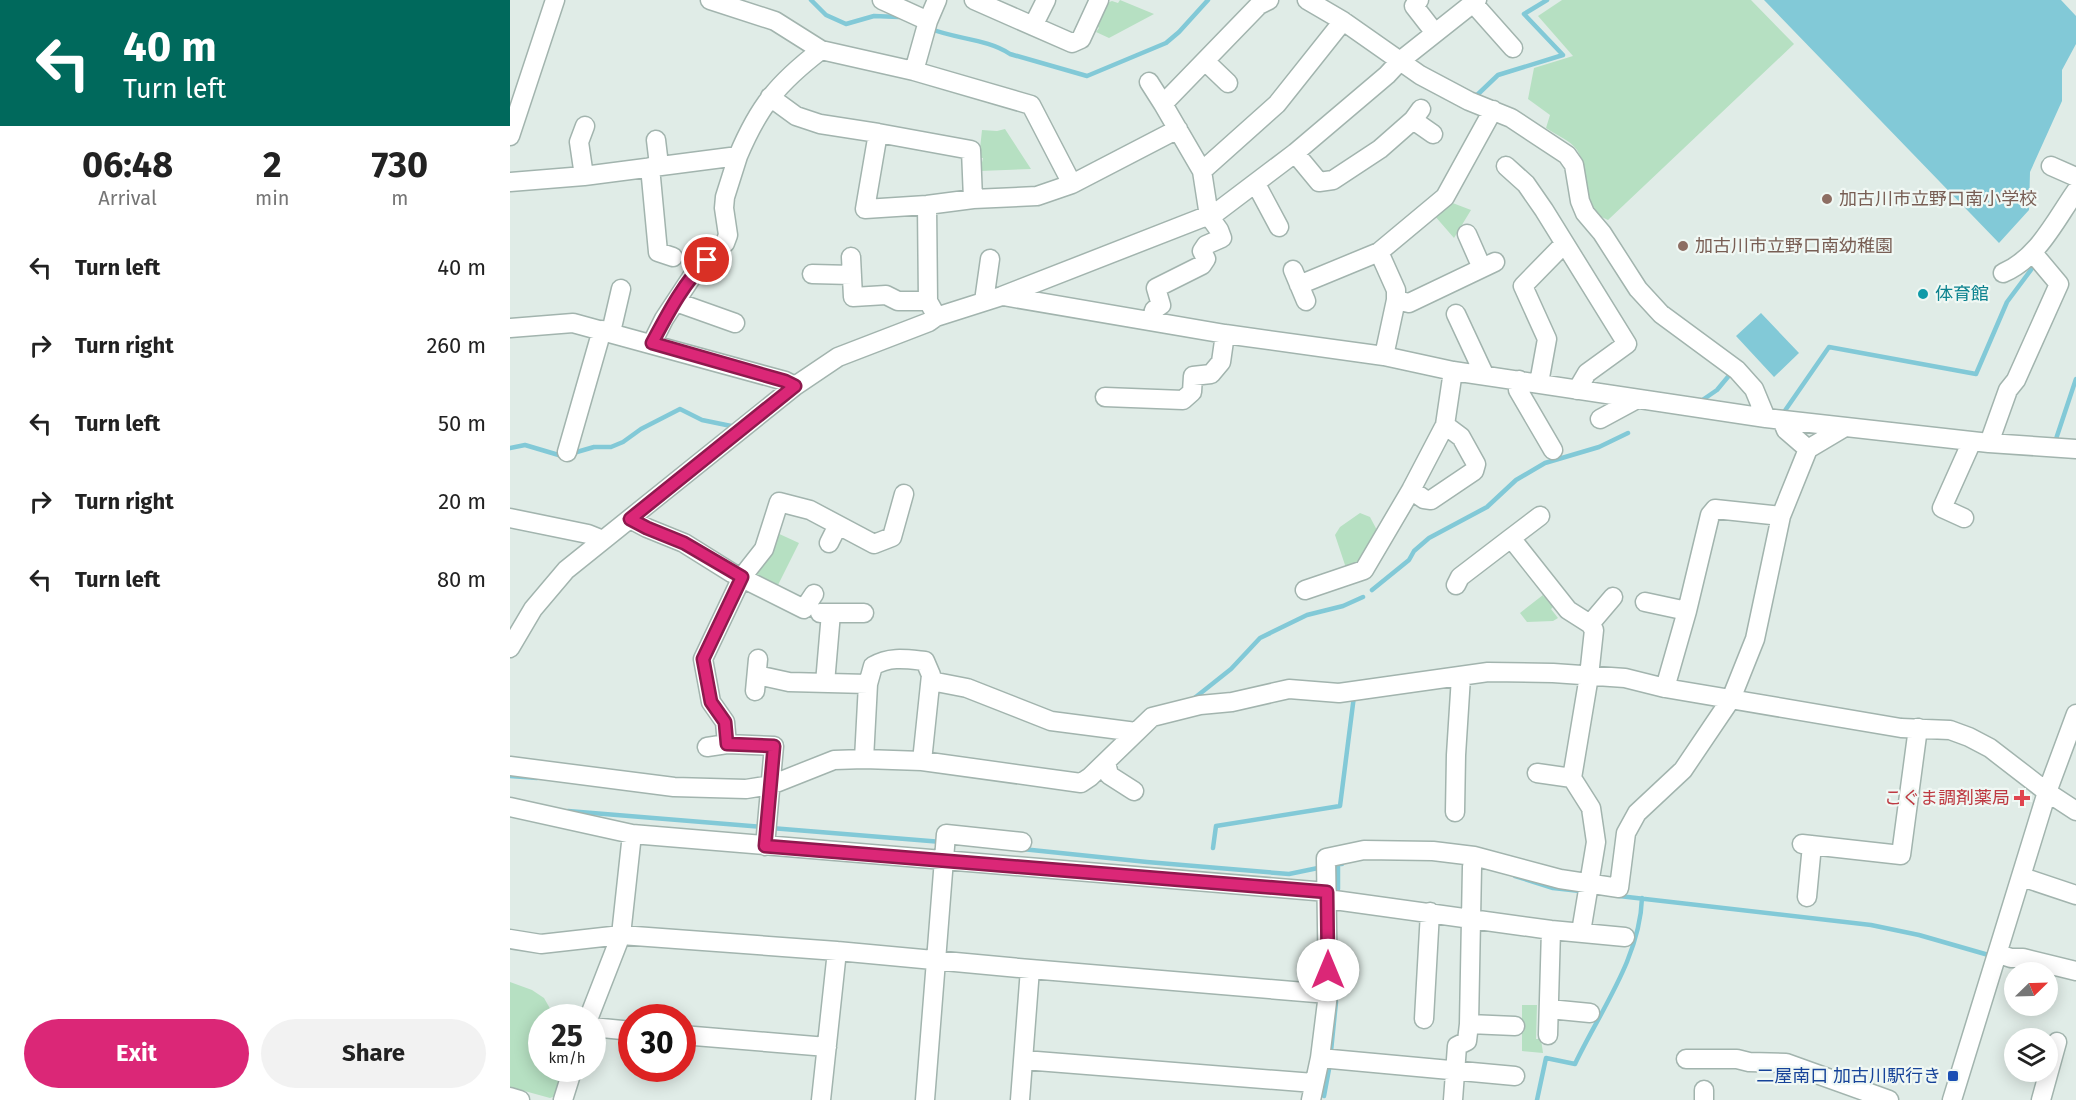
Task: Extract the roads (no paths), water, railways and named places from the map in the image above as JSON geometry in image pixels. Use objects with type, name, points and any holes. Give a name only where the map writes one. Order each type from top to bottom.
[{"type":"street","points":[[510,136],[517,92],[555,0]]},
{"type":"street","points":[[710,0],[744,5],[775,21],[821,50],[914,71],[974,80],[1031,105],[1072,184]]},
{"type":"street","points":[[882,0],[928,21]]},
{"type":"street","points":[[914,71],[928,21],[937,0]]},
{"type":"street","points":[[974,0],[1072,43],[1081,39],[1099,0]]},
{"type":"street","points":[[1033,26],[1046,0]]},
{"type":"street","points":[[1163,104],[1259,6],[1269,0]]},
{"type":"street","points":[[1307,0],[1343,21],[1420,75],[1524,126],[1568,155],[1574,165],[1580,201],[1585,213],[1602,233],[1638,289],[1661,314],[1734,368],[1754,389],[1774,419],[1808,449]]},
{"type":"street","points":[[1411,2],[1435,33]]},
{"type":"street","points":[[812,274],[852,266],[853,297],[886,296],[932,309],[1002,296],[1209,216],[1256,184],[1295,153],[1387,75],[1400,61],[1475,2],[1513,48]]},
{"type":"street","points":[[1202,171],[1277,104],[1343,21]]},
{"type":"street","points":[[652,343],[664,319],[697,269],[725,243],[728,236],[724,208],[725,197],[749,131],[770,97],[802,65],[821,50]]},
{"type":"street","points":[[1205,61],[1228,83]]},
{"type":"street","points":[[1149,82],[1202,171],[1209,216],[1222,238],[1206,245],[1202,251],[1206,260],[1202,265],[1156,288],[1161,305],[1154,310],[1152,321]]},
{"type":"street","points":[[770,97],[796,116],[820,124],[971,150],[973,199]]},
{"type":"street","points":[[1299,285],[1379,252],[1446,197],[1493,110]]},
{"type":"street","points":[[1295,153],[1319,182],[1333,180],[1380,149],[1417,114],[1433,134]]},
{"type":"street","points":[[584,176],[579,142],[585,126]]},
{"type":"street","points":[[878,134],[865,209],[973,199],[1037,196],[1072,184],[1178,129]]},
{"type":"street","points":[[656,140],[658,252]]},
{"type":"street","points":[[510,182],[584,176],[738,156]]},
{"type":"street","points":[[1506,166],[1526,184],[1627,344],[1587,373],[1577,390]]},
{"type":"street","points":[[2051,166],[2076,177]]},
{"type":"street","points":[[1256,184],[1279,227]]},
{"type":"street","points":[[2003,273],[2019,267],[2033,253],[2076,191]]},
{"type":"street","points":[[510,648],[533,609],[566,570],[795,386],[838,357],[929,322],[936,258],[927,205]]},
{"type":"street","points":[[1396,300],[1408,303],[1488,265],[1467,234]]},
{"type":"street","points":[[1539,383],[1547,339],[1523,286],[1564,244]]},
{"type":"street","points":[[1379,252],[1396,290],[1384,356]]},
{"type":"street","points":[[1964,518],[1942,508],[2007,390],[2016,380],[2059,284],[2033,253]]},
{"type":"street","points":[[984,301],[990,259]]},
{"type":"street","points":[[567,452],[621,289]]},
{"type":"street","points":[[1002,296],[1225,334],[1384,356],[1453,370],[1774,419],[1980,442],[2076,449]]},
{"type":"street","points":[[676,302],[735,323]]},
{"type":"street","points":[[1456,314],[1484,374]]},
{"type":"street","points":[[510,328],[573,323],[652,343],[785,381],[795,386]]},
{"type":"street","points":[[1105,397],[1184,400],[1192,392],[1194,376],[1211,374],[1221,362],[1225,334]]},
{"type":"street","points":[[1305,590],[1365,579],[1445,425],[1453,370]]},
{"type":"street","points":[[1519,380],[1518,390],[1553,450]]},
{"type":"street","points":[[1600,419],[1637,399]]},
{"type":"street","points":[[1412,490],[1424,499],[1431,500],[1474,471],[1476,464],[1461,437],[1445,425]]},
{"type":"street","points":[[1024,1060],[1313,1092],[1328,994],[1326,858],[1364,850],[1433,850],[1473,862],[1560,879],[1587,890],[1619,888],[1626,833],[1637,813],[1683,770],[1702,757],[1731,699],[1755,639],[1781,516],[1808,449],[1845,427]]},
{"type":"street","points":[[727,744],[725,722],[711,702],[703,659],[742,577],[764,549],[779,502],[810,510],[874,544],[892,537],[904,494]]},
{"type":"street","points":[[1665,688],[1687,611],[1710,515],[1715,509],[1781,516]]},
{"type":"street","points":[[1456,585],[1476,557],[1511,538],[1540,516]]},
{"type":"street","points":[[510,518],[588,534],[603,540]]},
{"type":"street","points":[[630,519],[684,543],[742,577],[804,609],[820,607],[864,613]]},
{"type":"street","points":[[829,543],[838,525]]},
{"type":"street","points":[[1511,538],[1568,610],[1590,624],[1594,630],[1589,676],[1572,778],[1591,808],[1596,842],[1581,933]]},
{"type":"street","points":[[1590,624],[1613,597]]},
{"type":"street","points":[[1645,602],[1687,611]]},
{"type":"street","points":[[820,607],[825,683]]},
{"type":"street","points":[[864,759],[868,684],[873,666],[884,660],[898,658],[925,661],[931,675],[922,761]]},
{"type":"street","points":[[510,766],[674,787],[746,789],[771,785],[834,760],[864,759],[922,761],[1081,783],[1152,717],[1200,705],[1232,702],[1289,689],[1340,693],[1488,672],[1553,673],[1625,678],[1665,688],[1901,728],[1950,730],[1990,748],[2047,792],[2076,810]]},
{"type":"street","points":[[757,675],[789,682],[868,684]]},
{"type":"street","points":[[1461,677],[1456,755],[1461,802]]},
{"type":"street","points":[[931,681],[967,688],[1051,721],[1136,732]]},
{"type":"street","points":[[1952,1100],[1999,954],[2047,792],[2076,714]]},
{"type":"street","points":[[1807,897],[1807,844],[1901,855],[1918,728]]},
{"type":"street","points":[[707,747],[727,744],[774,746],[765,846]]},
{"type":"street","points":[[1106,762],[1109,775],[1134,790]]},
{"type":"street","points":[[1537,773],[1572,778]]},
{"type":"street","points":[[510,807],[632,834],[1327,896],[1551,930],[1625,937]]},
{"type":"street","points":[[594,1004],[621,935],[632,834]]},
{"type":"street","points":[[925,1100],[946,834],[1022,842]]},
{"type":"street","points":[[1453,1100],[1457,1046],[1467,1041],[1469,1024],[1473,862]]},
{"type":"street","points":[[2022,877],[2076,895]]},
{"type":"street","points":[[1424,1019],[1434,990],[1430,912]]},
{"type":"street","points":[[1548,1035],[1551,930]]},
{"type":"street","points":[[510,939],[541,944],[621,935],[837,951],[1328,994]]},
{"type":"street","points":[[821,1100],[837,951]]},
{"type":"street","points":[[1999,954],[2076,971]]},
{"type":"street","points":[[1020,1100],[1030,969]]},
{"type":"street","points":[[1549,1009],[1590,1013]]},
{"type":"street","points":[[1469,1024],[1515,1026]]},
{"type":"street","points":[[696,1036],[827,1047]]},
{"type":"street","points":[[1320,1058],[1515,1076]]},
{"type":"street","points":[[1686,1059],[1737,1059],[1749,1062],[1786,1063],[1889,1100]]},
{"type":"street","points":[[563,1100],[569,1082]]},
{"type":"street","points":[[2041,1100],[2046,1082]]},
{"type":"street","points":[[510,1097],[520,1100]]},
{"type":"water","points":[[1764,0],[2061,0],[2076,16],[2076,44],[2062,70],[2062,101],[2030,172],[2029,210],[1999,243]]},
{"type":"water","points":[[1761,313],[1799,353],[1774,377],[1736,336]]},
{"type":"waterway","points":[[811,0],[826,15],[846,24],[874,16],[899,17]]},
{"type":"waterway","points":[[931,29],[992,45],[1010,54],[1087,76],[1166,43],[1208,0]]},
{"type":"waterway","points":[[1475,97],[1498,75],[1563,55],[1524,14],[1547,0]]},
{"type":"waterway","points":[[1781,412],[1784,412],[1829,347],[1976,374],[2007,302],[2033,267]]},
{"type":"waterway","points":[[1701,401],[1717,390],[1732,372]]},
{"type":"waterway","points":[[2055,442],[2076,379]]},
{"type":"waterway","points":[[570,454],[594,447],[611,447],[680,409],[702,420],[736,427]]},
{"type":"waterway","points":[[1372,590],[1409,560],[1414,551],[1429,538],[1487,507],[1516,480],[1545,463],[1599,447],[1628,433]]},
{"type":"waterway","points":[[510,448],[525,445],[562,456]]},
{"type":"waterway","points":[[1192,700],[1231,669],[1260,638],[1307,615],[1343,606],[1363,597]]},
{"type":"waterway","points":[[1213,848],[1216,826],[1340,806],[1354,696]]},
{"type":"waterway","points":[[510,776],[537,778]]},
{"type":"waterway","points":[[568,811],[763,827]]},
{"type":"waterway","points":[[771,828],[942,842]]},
{"type":"waterway","points":[[1022,849],[1289,874],[1318,868]]},
{"type":"waterway","points":[[1338,889],[1338,864],[1342,864]]},
{"type":"waterway","points":[[1515,876],[1553,888],[1580,891]]},
{"type":"waterway","points":[[1619,896],[1871,925],[1919,935],[1992,956]]},
{"type":"waterway","points":[[1537,1100],[1546,1058],[1575,1064],[1607,1004],[1627,963],[1634,942],[1640,920],[1642,898]]},
{"type":"waterway","points":[[1331,1051],[1336,1002]]},
{"type":"waterway","points":[[1324,1096],[1329,1069]]},
{"type":"place","name":"加古川市立野口南小学校","points":[[1827,199]]},
{"type":"place","name":"加古川市立野口南幼稚園","points":[[1683,246]]},
{"type":"place","name":"体育館","points":[[1923,294]]},
{"type":"place","name":"こぐま調剤薬局","points":[[2022,798]]},
{"type":"place","name":"二屋南口 加古川駅行き","points":[[1953,1076]]}]
